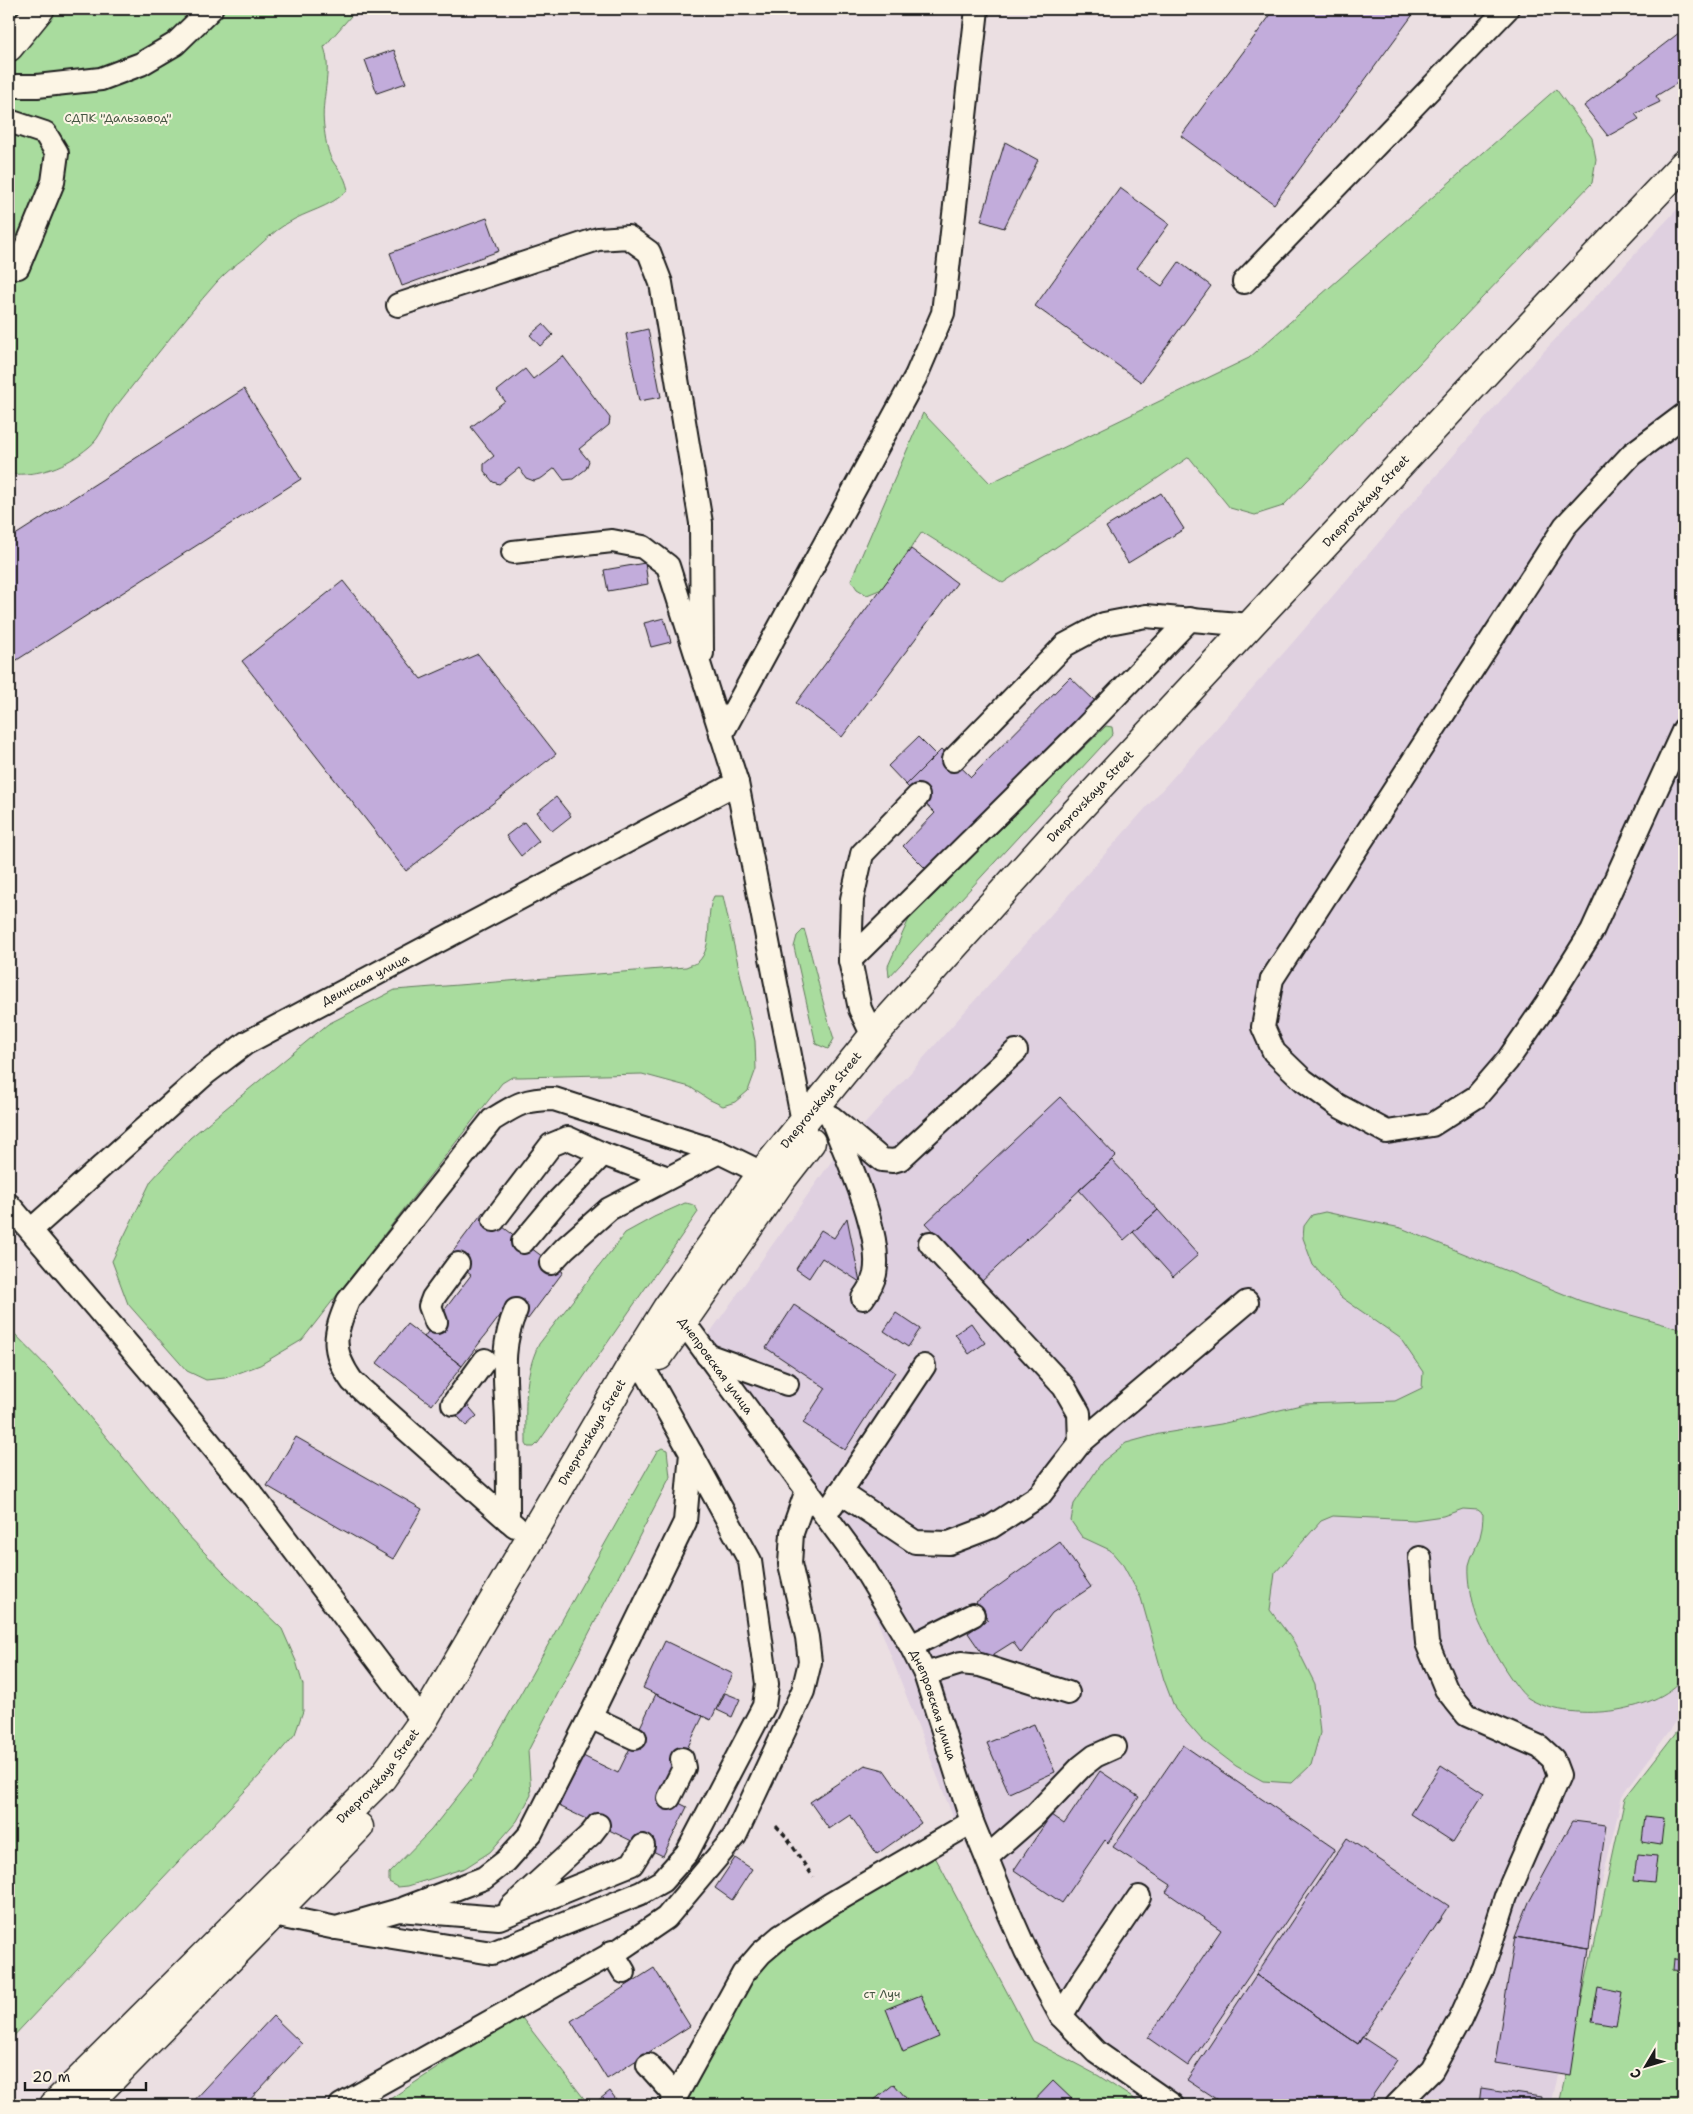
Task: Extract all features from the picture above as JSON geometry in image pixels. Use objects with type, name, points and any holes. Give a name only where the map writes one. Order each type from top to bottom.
[{"type":"main road","points":[[9,47],[40,9]]},
{"type":"main road","name":"Dneprovskaya Street","points":[[54,2105],[382,1778],[423,1721],[529,1539],[640,1369],[762,1173],[873,1036],[1063,825],[1684,164]]},
{"type":"main road","name":"Dneprovskaya Street","points":[[675,1314],[883,1054],[1067,844],[1270,630],[1523,356],[1684,188]]},
{"type":"main road","name":"Dneprovskaya Street","points":[[86,2105],[274,1915],[392,1792],[434,1735],[640,1369]]},
{"type":"lane","points":[[9,86],[37,86],[101,79],[141,64],[175,44],[211,9]]},
{"type":"lane","points":[[721,735],[916,376],[943,313],[977,9]]},
{"type":"lane","points":[[1244,282],[1507,9]]},
{"type":"lane","points":[[9,121],[45,133],[57,153],[53,182],[18,267]]},
{"type":"lane","points":[[398,305],[598,239],[628,237],[649,252],[661,283],[701,523],[702,676]]},
{"type":"lane","points":[[1684,415],[1632,454],[1565,526],[1272,979],[1263,1027],[1274,1052],[1302,1080],[1336,1105],[1387,1132],[1432,1125],[1476,1097],[1512,1054],[1548,1003],[1592,931],[1684,729]]},
{"type":"lane","points":[[513,552],[612,541],[643,547],[668,566],[737,782],[803,1122]]},
{"type":"lane","points":[[953,760],[1065,645],[1104,624],[1146,616],[1250,625]]},
{"type":"lane","points":[[850,960],[1083,730],[1190,619]]},
{"type":"lane","name":"Двинская улица","points":[[31,1230],[206,1074],[246,1044],[737,782]]},
{"type":"lane","points":[[873,1036],[860,1009],[850,960],[852,899],[862,854],[918,796]]},
{"type":"lane","points":[[831,1117],[882,1160],[893,1161],[900,1159],[1016,1051]]},
{"type":"lane","points":[[529,1539],[352,1381],[340,1364],[336,1344],[338,1323],[348,1301],[492,1120],[516,1104],[532,1099],[554,1098],[719,1152],[752,1166],[762,1173]]},
{"type":"lane","points":[[831,1117],[869,1218],[875,1251],[873,1282],[863,1298]]},
{"type":"lane","points":[[494,1220],[551,1145],[568,1138],[603,1154],[668,1178]]},
{"type":"lane","points":[[551,1263],[609,1209],[719,1152]]},
{"type":"lane","points":[[523,1242],[554,1205],[603,1154]]},
{"type":"lane","points":[[9,1205],[254,1497],[423,1721]]},
{"type":"lane","points":[[930,1243],[1064,1387],[1079,1413],[1080,1443]]},
{"type":"lane","points":[[436,1322],[430,1306],[433,1298],[458,1264]]},
{"type":"lane","points":[[840,1492],[915,1542],[949,1543],[991,1527],[1039,1496],[1080,1443],[1247,1302]]},
{"type":"lane","points":[[508,1520],[507,1422],[503,1374],[508,1335],[516,1310]]},
{"type":"lane","name":"Днепровская улица","points":[[675,1314],[826,1514],[864,1568],[911,1646],[925,1674],[972,1822],[1026,1951],[1061,2016],[1096,2052],[1172,2105]]},
{"type":"lane","points":[[453,1404],[478,1353],[503,1374]]},
{"type":"lane","points":[[707,1355],[787,1384]]},
{"type":"lane","points":[[826,1514],[924,1366]]},
{"type":"lane","points":[[274,1915],[336,1928],[492,1953],[641,1893],[662,1881],[687,1853],[764,1706],[767,1684],[750,1561],[691,1453],[640,1369]]},
{"type":"lane","points":[[336,1928],[399,1910],[484,1878],[506,1861],[531,1833],[685,1522],[691,1453]]},
{"type":"lane","points":[[341,2105],[622,1948],[666,1918],[735,1836],[803,1690],[810,1662],[807,1637],[790,1564],[792,1533],[807,1490]]},
{"type":"lane","points":[[1396,2105],[1432,2070],[1460,2018],[1483,1968],[1506,1896],[1559,1775],[1553,1759],[1540,1747],[1467,1715],[1446,1689],[1427,1643],[1420,1558]]},
{"type":"lane","points":[[911,1646],[973,1615]]},
{"type":"lane","points":[[925,1674],[960,1663],[980,1665],[1068,1693]]},
{"type":"lane","points":[[590,1717],[635,1738]]},
{"type":"lane","points":[[987,1857],[1035,1815],[1081,1767],[1095,1756],[1115,1747]]},
{"type":"lane","points":[[669,1798],[684,1768],[682,1759]]},
{"type":"lane","points":[[648,2065],[673,2100],[742,1974],[761,1953],[782,1936],[831,1904],[972,1822]]},
{"type":"lane","points":[[499,1918],[591,1834],[598,1825]]},
{"type":"lane","points":[[399,1910],[499,1918],[632,1864],[643,1846]]},
{"type":"lane","points":[[1061,2016],[1084,1978],[1139,1897]]},
{"type":"lane","points":[[612,1952],[624,1972]]},
{"type":"path","points":[[752,1802],[787,1838],[831,1904]]},
{"type":"shaded area","points":[[1684,202],[1684,1711],[1622,1796],[1550,2105],[1193,2105],[1127,2063],[1071,2010],[1023,1953],[955,1822],[861,1578],[697,1351],[831,1162],[1288,648],[1532,364]]},
{"type":"green space","name":"СДПК \"Дальзавод\"","points":[[9,9],[357,9],[324,47],[327,67],[323,117],[326,139],[330,157],[343,176],[348,190],[333,201],[281,227],[220,279],[177,329],[114,409],[97,439],[89,447],[71,460],[52,469],[20,474],[9,474]]},
{"type":"green space","points":[[1556,89],[1592,138],[1596,159],[1592,183],[1283,506],[1255,515],[1230,508],[1189,457],[1003,583],[922,532],[882,589],[867,595],[857,589],[851,580],[923,413],[990,483],[1249,358]]},
{"type":"green space","points":[[1106,726],[1112,727],[1113,734],[889,977],[888,966],[909,919]]},
{"type":"green space","points":[[714,896],[723,896],[755,1041],[756,1069],[748,1091],[735,1102],[723,1106],[690,1087],[642,1074],[512,1077],[502,1083],[302,1340],[260,1365],[225,1378],[206,1380],[187,1371],[128,1304],[112,1261],[151,1181],[190,1138],[328,1024],[395,990],[686,967],[698,962],[706,948],[711,904]]},
{"type":"green space","points":[[804,929],[834,1039],[828,1049],[816,1044],[794,947],[797,936]]},
{"type":"green space","points":[[685,1203],[693,1205],[698,1212],[538,1443],[534,1447],[528,1447],[526,1444],[526,1393],[530,1368],[539,1344],[625,1233]]},
{"type":"green space","points":[[1325,1212],[1401,1228],[1581,1301],[1684,1330],[1684,1677],[1671,1690],[1653,1700],[1632,1707],[1610,1711],[1587,1712],[1565,1711],[1545,1706],[1522,1693],[1499,1659],[1484,1633],[1476,1614],[1469,1577],[1469,1565],[1480,1537],[1483,1514],[1478,1510],[1463,1509],[1443,1516],[1414,1520],[1333,1516],[1321,1521],[1275,1573],[1270,1610],[1294,1642],[1315,1684],[1320,1733],[1311,1765],[1292,1783],[1263,1781],[1236,1766],[1202,1740],[1175,1709],[1164,1680],[1141,1598],[1123,1565],[1110,1550],[1082,1537],[1071,1521],[1074,1504],[1102,1462],[1126,1443],[1159,1434],[1221,1424],[1305,1404],[1395,1401],[1422,1388],[1423,1372],[1400,1338],[1341,1297],[1313,1265],[1303,1238],[1304,1226],[1312,1215]]},
{"type":"green space","points":[[9,1328],[55,1375],[184,1531],[282,1629],[296,1661],[303,1685],[303,1711],[295,1734],[262,1773],[9,2041]]},
{"type":"green space","points":[[662,1448],[667,1450],[670,1477],[528,1751],[531,1795],[517,1821],[490,1852],[465,1868],[408,1886],[398,1887],[389,1882],[389,1873],[431,1830],[476,1773],[657,1451]]},
{"type":"green space","points":[[1684,1722],[1684,2105],[1559,2105],[1625,1798]]},
{"type":"green space","name":"ст Луч","points":[[925,1838],[1033,2041],[1099,2076],[1143,2105],[660,2105],[735,1970]]},
{"type":"green space","points":[[519,2014],[589,2105],[381,2105]]},
{"type":"building","points":[[1275,9],[1417,9],[1274,204],[1181,136]]},
{"type":"building","points":[[1684,29],[1684,68],[1680,71],[1684,79],[1656,96],[1660,102],[1635,114],[1639,119],[1608,136],[1584,106]]},
{"type":"building","points":[[394,50],[406,83],[377,93],[365,60]]},
{"type":"building","points":[[1005,142],[1038,160],[1004,228],[981,221]]},
{"type":"building","points":[[1120,188],[1169,224],[1137,268],[1162,286],[1179,262],[1211,286],[1141,382],[1035,306]]},
{"type":"building","points":[[487,218],[499,251],[402,286],[390,253]]},
{"type":"building","points":[[543,324],[553,335],[540,346],[530,335]]},
{"type":"building","points":[[648,329],[661,397],[639,401],[626,334]]},
{"type":"building","points":[[563,356],[610,418],[609,425],[579,449],[589,461],[586,469],[573,479],[564,480],[555,468],[542,478],[534,481],[526,478],[519,468],[499,484],[493,482],[484,471],[484,464],[494,456],[471,427],[505,401],[497,391],[525,369],[533,379]]},
{"type":"building","points":[[244,389],[301,479],[9,665],[9,539]]},
{"type":"building","points":[[1161,493],[1184,529],[1128,563],[1106,527]]},
{"type":"building","points":[[911,549],[957,583],[842,737],[796,703]]},
{"type":"building","points":[[645,563],[648,584],[608,591],[604,570]]},
{"type":"building","points":[[343,581],[421,679],[478,654],[556,754],[406,871],[242,661]]},
{"type":"building","points":[[664,618],[671,642],[651,647],[644,623]]},
{"type":"building","points":[[1070,677],[1095,701],[927,870],[903,846],[935,813],[906,785],[942,749],[971,777]]},
{"type":"building","points":[[918,737],[936,755],[906,785],[888,766]]},
{"type":"building","points":[[556,797],[571,816],[552,831],[537,812]]},
{"type":"building","points":[[524,822],[539,841],[521,856],[506,836]]},
{"type":"building","points":[[1060,1097],[1116,1156],[981,1282],[926,1223]]},
{"type":"building","points":[[1112,1160],[1158,1210],[1124,1240],[1079,1190]]},
{"type":"building","points":[[1158,1210],[1198,1255],[1173,1277],[1133,1232]]},
{"type":"building","points":[[483,1212],[563,1272],[528,1319],[509,1304],[462,1366],[424,1337],[471,1275],[448,1258]]},
{"type":"building","points":[[847,1218],[860,1282],[822,1258],[809,1278],[796,1269],[821,1230],[834,1238]]},
{"type":"building","points":[[794,1305],[895,1372],[845,1450],[803,1423],[826,1388],[766,1348]]},
{"type":"building","points":[[896,1313],[920,1329],[908,1347],[884,1331]]},
{"type":"building","points":[[971,1323],[985,1343],[969,1354],[955,1334]]},
{"type":"building","points":[[407,1324],[462,1366],[432,1405],[377,1363]]},
{"type":"building","points":[[464,1401],[477,1416],[466,1426],[453,1411]]},
{"type":"building","points":[[296,1437],[422,1509],[393,1559],[267,1486]]},
{"type":"building","points":[[1060,1542],[1091,1587],[1052,1613],[1021,1653],[1013,1642],[986,1659],[968,1633],[988,1619],[976,1602]]},
{"type":"building","points":[[665,1641],[733,1674],[711,1720],[643,1688]]},
{"type":"building","points":[[725,1693],[740,1699],[732,1717],[717,1710]]},
{"type":"building","points":[[656,1694],[703,1716],[682,1759],[669,1798],[687,1807],[663,1856],[559,1806],[583,1756],[618,1773]]},
{"type":"building","points":[[1034,1724],[1055,1772],[1009,1793],[987,1743]]},
{"type":"building","points":[[1183,1745],[1335,1849],[1188,2066],[1148,2038],[1221,1930],[1166,1892],[1171,1885],[1113,1847]]},
{"type":"building","points":[[865,1765],[884,1770],[921,1823],[877,1854],[850,1815],[829,1829],[810,1802]]},
{"type":"building","points":[[1441,1765],[1484,1793],[1453,1842],[1410,1814]]},
{"type":"building","points":[[1100,1771],[1139,1797],[1108,1843],[1105,1840],[1062,1903],[1014,1870],[1051,1815],[1064,1824]]},
{"type":"building","points":[[1645,1816],[1664,1818],[1661,1845],[1642,1842]]},
{"type":"building","points":[[1573,1821],[1606,1825],[1589,1949],[1515,1937],[1529,1902]]},
{"type":"building","points":[[1683,1825],[1684,1853],[1682,1853]]},
{"type":"building","points":[[1347,1838],[1449,1906],[1358,2044],[1256,1975]]},
{"type":"building","points":[[1637,1854],[1657,1856],[1654,1883],[1634,1881]]},
{"type":"building","points":[[735,1858],[752,1869],[732,1900],[715,1888]]},
{"type":"building","points":[[1515,1937],[1589,1949],[1570,2075],[1495,2063]]},
{"type":"building","points":[[1674,1959],[1684,1960],[1684,1971],[1673,1970]]},
{"type":"building","points":[[654,1968],[690,2026],[607,2079],[571,2021]]},
{"type":"building","points":[[1256,1975],[1358,2044],[1362,2037],[1397,2060],[1366,2105],[1225,2105],[1187,2080]]},
{"type":"building","points":[[1598,1987],[1622,1992],[1616,2025],[1592,2021]]},
{"type":"building","points":[[921,1995],[939,2037],[903,2052],[886,2009]]},
{"type":"building","points":[[273,2016],[302,2044],[245,2105],[191,2104]]},
{"type":"building","points":[[1053,2081],[1076,2103],[1074,2105],[1030,2105]]},
{"type":"building","points":[[894,2084],[912,2105],[868,2105]]},
{"type":"building","points":[[1481,2088],[1541,2097],[1540,2105],[1479,2105]]},
{"type":"building","points":[[610,2091],[620,2105],[597,2105],[595,2103]]}]
